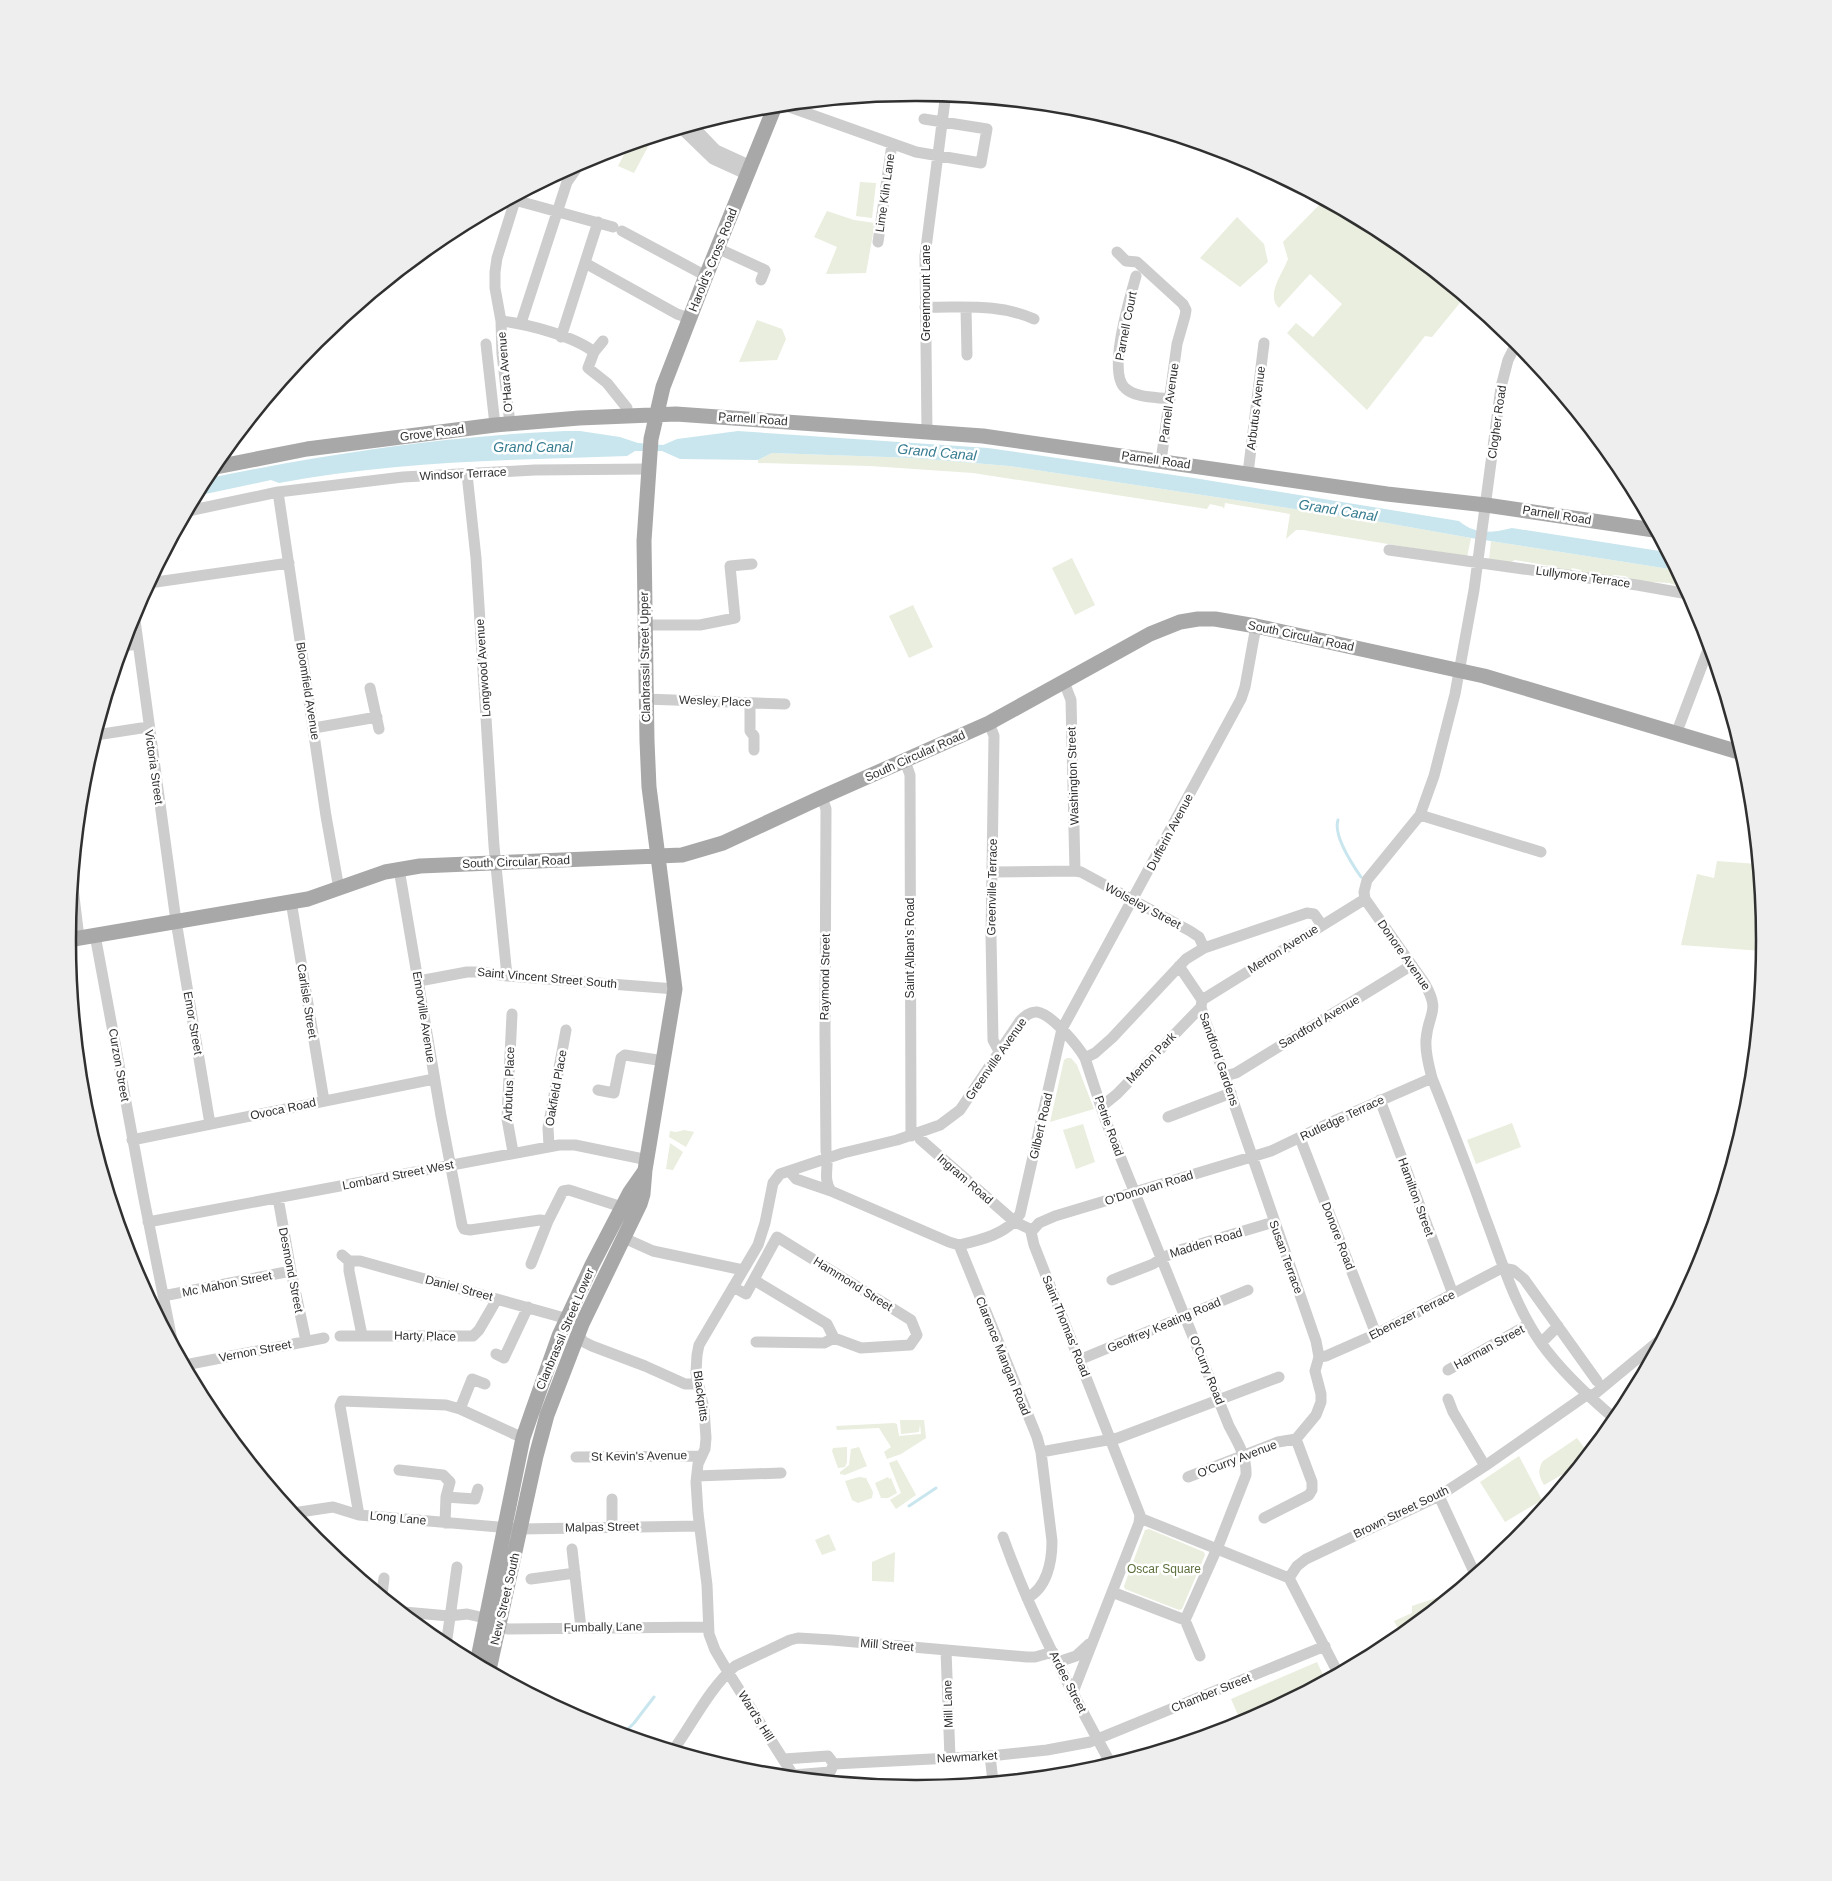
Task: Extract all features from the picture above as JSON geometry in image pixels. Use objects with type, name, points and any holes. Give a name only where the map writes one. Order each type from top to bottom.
[{"type":"main road","name":"Harold's Cross Road","points":[[651,439],[663,386],[772,114]]},
{"type":"main road","name":"Parnell Road","points":[[655,415],[756,419],[992,437],[1485,509],[1647,529]]},
{"type":"main road","name":"Grove Road","points":[[224,465],[307,449],[502,425],[655,415]]},
{"type":"main road","name":"Clanbrassil Street Upper","points":[[651,439],[644,541],[646,699],[649,787],[658,856]]},
{"type":"main road","name":"South Circular Road","points":[[76,938],[308,899],[385,872],[399,869],[496,862],[682,855],[709,848],[822,796],[990,723],[1150,634],[1180,622],[1198,619],[1215,619],[1256,626],[1484,676],[1734,751]]},
{"type":"main road","name":"Clanbrassil Street Lower","points":[[521,1529],[541,1435],[578,1335],[603,1277],[624,1238],[641,1199],[675,989],[658,856]]},
{"type":"main road","name":"Clanbrassil Street Lower","points":[[505,1528],[523,1438],[545,1374],[592,1265],[646,1165]]},
{"type":"main road","name":"New Street South","points":[[477,1656],[505,1528]]},
{"type":"main road","name":"New Street South","points":[[490,1664],[521,1529]]},
{"type":"street","name":"Greenmount Lane","points":[[926,432],[925,256],[945,102]]},
{"type":"street","points":[[797,110],[916,152],[981,162],[987,129],[924,119]]},
{"type":"street","points":[[697,130],[716,150],[749,170]]},
{"type":"street","points":[[686,133],[713,159],[749,170]]},
{"type":"street","name":"Lime Kiln Lane","points":[[878,242],[892,144]]},
{"type":"street","points":[[521,324],[556,212],[567,182],[572,175]]},
{"type":"street","points":[[519,201],[617,229],[706,276]]},
{"type":"street","name":"O'Hara Avenue","points":[[502,425],[501,321],[495,288],[495,272],[497,258],[512,204]]},
{"type":"street","points":[[561,337],[598,222]]},
{"type":"street","points":[[716,251],[763,275]]},
{"type":"street","name":"Parnell Avenue","points":[[1117,252],[1126,262],[1137,262],[1183,304],[1186,310],[1177,344],[1161,461]]},
{"type":"street","points":[[585,263],[677,314],[689,318]]},
{"type":"street","name":"Parnell Court","points":[[1136,276],[1118,353],[1120,382],[1133,394],[1170,399]]},
{"type":"street","points":[[925,307],[995,307],[1034,319]]},
{"type":"street","points":[[966,308],[967,355]]},
{"type":"street","points":[[501,321],[521,324],[561,337],[589,348],[594,352]]},
{"type":"street","points":[[602,341],[594,352],[588,368],[607,383],[620,398],[627,408],[625,417]]},
{"type":"street","name":"Arbutus Avenue","points":[[1248,473],[1264,343]]},
{"type":"street","points":[[486,344],[502,425]]},
{"type":"street","name":"Clogher Road","points":[[1478,560],[1501,387],[1508,360],[1513,350]]},
{"type":"street","name":"Windsor Terrace","points":[[196,509],[278,492],[403,477],[649,463]]},
{"type":"street","name":"Longwood Avenue","points":[[467,474],[476,558],[496,862],[507,976]]},
{"type":"street","name":"Bloomfield Avenue","points":[[278,492],[326,816],[339,889]]},
{"type":"street","name":"Lullymore Terrace","points":[[1389,550],[1478,560],[1680,593]]},
{"type":"street","points":[[1365,900],[1364,892],[1367,880],[1420,815],[1434,776],[1455,694],[1478,560]]},
{"type":"street","points":[[157,582],[289,563]]},
{"type":"street","points":[[645,625],[700,626],[735,618],[730,566],[752,564]]},
{"type":"street","name":"Dufferin Avenue","points":[[1062,1029],[1241,699],[1245,687],[1256,626]]},
{"type":"street","name":"Victoria Street","points":[[136,630],[176,921]]},
{"type":"street","points":[[130,645],[138,644]]},
{"type":"street","points":[[1676,734],[1706,657]]},
{"type":"street","name":"Washington Street","points":[[1064,682],[1071,700],[1075,871]]},
{"type":"street","points":[[370,688],[379,729]]},
{"type":"street","name":"Wesley Place","points":[[646,699],[785,704]]},
{"type":"street","points":[[750,703],[750,731],[754,736],[754,750]]},
{"type":"street","points":[[314,728],[376,717]]},
{"type":"street","name":"Greenville Terrace","points":[[990,723],[994,736],[992,872],[993,1040],[999,1051]]},
{"type":"street","points":[[102,734],[148,727]]},
{"type":"street","name":"Saint Alban's Road","points":[[905,761],[910,775],[914,1135]]},
{"type":"street","name":"Raymond Street","points":[[822,796],[826,809],[824,1033],[826,1151],[828,1158]]},
{"type":"street","points":[[1420,815],[1541,852]]},
{"type":"street","name":"Emorville Avenue","points":[[399,869],[434,1079],[462,1225],[464,1229],[470,1230],[540,1220],[548,1221]]},
{"type":"street","points":[[992,872],[1075,871]]},
{"type":"street","name":"Wolseley Street","points":[[1075,871],[1196,935],[1204,948]]},
{"type":"street","name":"Merton Avenue","points":[[1201,1004],[1322,925],[1365,900]]},
{"type":"street","name":"Donore Avenue","points":[[1365,900],[1425,984],[1433,1001],[1433,1010],[1426,1040],[1432,1078],[1485,1215],[1502,1268],[1529,1324],[1541,1343],[1589,1396],[1609,1414]]},
{"type":"street","name":"Carlisle Street","points":[[291,901],[324,1101]]},
{"type":"street","points":[[1085,1058],[1095,1053],[1112,1038],[1186,959],[1204,948],[1307,914],[1314,914],[1322,925]]},
{"type":"street","name":"Emor Street","points":[[176,921],[210,1124]]},
{"type":"street","name":"Curzon Street","points":[[96,935],[132,1140],[168,1322]]},
{"type":"street","name":"Sandford Avenue","points":[[1225,1076],[1236,1073],[1412,965]]},
{"type":"street","name":"Sandford Gardens","points":[[1179,966],[1201,1004],[1252,1157]]},
{"type":"street","name":"Saint Vincent Street South","points":[[418,981],[467,972],[480,972],[507,976],[675,989]]},
{"type":"street","name":"Merton Park","points":[[1101,1107],[1117,1094],[1201,1004]]},
{"type":"street","name":"Greenville Avenue","points":[[788,1171],[828,1158],[914,1135],[940,1125],[960,1110],[1020,1021],[1030,1013],[1037,1012],[1043,1014],[1062,1029],[1079,1048],[1085,1058]]},
{"type":"street","name":"Arbutus Place","points":[[512,1014],[507,1119],[513,1152]]},
{"type":"street","name":"Gilbert Road","points":[[1015,1222],[1020,1214],[1062,1029]]},
{"type":"street","name":"Oakfield Place","points":[[548,1146],[548,1128],[566,1030]]},
{"type":"street","points":[[598,1090],[614,1093],[621,1058],[625,1055],[664,1061]]},
{"type":"street","name":"Petrie Road","points":[[1085,1058],[1101,1107],[1135,1193]]},
{"type":"street","name":"Rutledge Terrace","points":[[1252,1157],[1300,1138],[1432,1078]]},
{"type":"street","name":"Ovoca Road","points":[[132,1140],[434,1079]]},
{"type":"street","points":[[1168,1117],[1231,1093]]},
{"type":"street","name":"Hamilton Street","points":[[1380,1100],[1452,1294]]},
{"type":"street","name":"Ingram Road","points":[[914,1135],[1015,1222],[1032,1230]]},
{"type":"street","name":"Donore Road","points":[[1300,1138],[1376,1334]]},
{"type":"street","name":"Lombard Street West","points":[[148,1222],[548,1146],[575,1145],[646,1165]]},
{"type":"street","name":"O'Donovan Road","points":[[1032,1230],[1046,1220],[1252,1157]]},
{"type":"street","name":"Susan Terrace","points":[[1252,1157],[1316,1342],[1319,1357],[1315,1371],[1321,1394],[1319,1410],[1296,1439]]},
{"type":"street","points":[[828,1158],[825,1175],[827,1185],[831,1191]]},
{"type":"street","points":[[788,1171],[796,1179],[831,1191],[948,1242],[959,1244],[1003,1232],[1015,1222]]},
{"type":"street","name":"Blackpitts","points":[[728,1672],[715,1650],[708,1627],[707,1585],[699,1526],[697,1476],[701,1456],[705,1449],[706,1438],[704,1409],[698,1384],[696,1364],[699,1345],[758,1245],[773,1183],[780,1174],[788,1171]]},
{"type":"street","points":[[531,1264],[548,1221],[563,1191],[569,1190],[622,1207]]},
{"type":"street","name":"O'Curry Road","points":[[1135,1193],[1246,1464],[1246,1475],[1217,1548]]},
{"type":"street","name":"Desmond Street","points":[[278,1198],[306,1341]]},
{"type":"street","name":"Madden Road","points":[[1112,1280],[1153,1264],[1180,1250],[1274,1222]]},
{"type":"street","name":"Saint Thomas' Road","points":[[1032,1230],[1034,1245],[1139,1510],[1140,1518]]},
{"type":"street","name":"Hammond Street","points":[[754,1280],[777,1237],[911,1320],[917,1335],[910,1345],[861,1348],[834,1338]]},
{"type":"street","points":[[624,1238],[653,1251],[743,1270]]},
{"type":"street","name":"Clarence Mangan Road","points":[[959,1244],[1041,1452],[1052,1552],[1045,1578],[1039,1590],[1027,1598]]},
{"type":"street","name":"Daniel Street","points":[[362,1335],[346,1258],[568,1319]]},
{"type":"street","points":[[1502,1268],[1513,1270],[1524,1278],[1597,1381]]},
{"type":"street","name":"Ebenezer Terrace","points":[[1319,1357],[1326,1356],[1376,1334],[1502,1268]]},
{"type":"street","name":"Mc Mahon Street","points":[[163,1296],[291,1271]]},
{"type":"street","points":[[733,1287],[746,1294],[754,1280],[827,1324],[834,1338],[824,1343],[756,1342]]},
{"type":"street","name":"Geoffrey Keating Road","points":[[1079,1360],[1248,1290]]},
{"type":"street","name":"Harty Place","points":[[340,1336],[472,1336],[479,1330],[497,1299]]},
{"type":"street","points":[[496,1354],[504,1358],[528,1307]]},
{"type":"street","name":"Harman Street","points":[[1448,1370],[1529,1324]]},
{"type":"street","points":[[1541,1343],[1558,1326]]},
{"type":"street","points":[[578,1335],[584,1342],[592,1346],[645,1366],[685,1384],[698,1384]]},
{"type":"street","name":"Vernon Street","points":[[191,1364],[324,1338]]},
{"type":"street","name":"Brown Street South","points":[[1289,1578],[1297,1566],[1306,1559],[1439,1496],[1589,1396],[1649,1348]]},
{"type":"street","points":[[1041,1452],[1118,1438],[1279,1376]]},
{"type":"street","points":[[460,1409],[472,1379],[485,1384]]},
{"type":"street","points":[[1448,1399],[1453,1412],[1485,1466]]},
{"type":"street","points":[[359,1515],[341,1414],[340,1406],[342,1401],[446,1404],[523,1438]]},
{"type":"street","points":[[1264,1518],[1309,1494],[1312,1490],[1312,1482],[1296,1439]]},
{"type":"street","name":"O'Curry Avenue","points":[[1188,1477],[1278,1442],[1296,1439]]},
{"type":"street","name":"St Kevin's Avenue","points":[[576,1457],[701,1456]]},
{"type":"street","points":[[399,1470],[443,1475],[450,1482],[446,1496],[445,1523]]},
{"type":"street","points":[[697,1476],[781,1474]]},
{"type":"street","points":[[446,1496],[475,1499],[478,1489]]},
{"type":"street","points":[[1439,1496],[1473,1569]]},
{"type":"street","points":[[612,1499],[612,1527]]},
{"type":"street","name":"Long Lane","points":[[301,1512],[332,1507],[359,1515],[505,1528]]},
{"type":"street","points":[[1073,1692],[1140,1518],[1289,1578],[1336,1668]]},
{"type":"street","name":"Malpas Street","points":[[505,1528],[699,1526]]},
{"type":"street","name":"Ardee Street","points":[[1003,1538],[1027,1598],[1073,1692],[1108,1758]]},
{"type":"street","points":[[1185,1620],[1217,1548]]},
{"type":"street","points":[[572,1549],[581,1628]]},
{"type":"street","points":[[447,1637],[457,1567]]},
{"type":"street","points":[[531,1579],[575,1573]]},
{"type":"street","points":[[383,1589],[384,1578]]},
{"type":"street","points":[[1112,1592],[1185,1620],[1200,1656]]},
{"type":"street","points":[[413,1613],[449,1616],[467,1614],[485,1618]]},
{"type":"street","name":"Fumbally Lane","points":[[499,1626],[508,1629],[708,1627]]},
{"type":"street","points":[[1056,1657],[1076,1656],[1085,1650],[1095,1634]]},
{"type":"street","name":"Mill Street","points":[[677,1745],[711,1693],[728,1672],[735,1666],[773,1647],[798,1638],[1027,1657],[1056,1657]]},
{"type":"street","name":"Chamber Street","points":[[1098,1740],[1325,1646]]},
{"type":"street","name":"Mill Lane","points":[[946,1650],[950,1758]]},
{"type":"street","name":"Ward's Hill","points":[[728,1672],[784,1759]]},
{"type":"street","name":"Newmarket","points":[[834,1764],[990,1756],[1047,1750],[1098,1740]]},
{"type":"street","name":"Newmarket","points":[[790,1770],[784,1759],[828,1756],[834,1764]]},
{"type":"street","points":[[990,1756],[992,1776]]},
{"type":"street","points":[[834,1764],[835,1776]]},
{"type":"street","name":"Newmarket","points":[[812,1774],[830,1772],[834,1764]]},
{"type":"green space","points":[[649,144],[634,173],[618,166],[625,153]]},
{"type":"green space","points":[[860,182],[876,183],[872,218],[856,216]]},
{"type":"green space","points":[[1320,204],[1383,242],[1461,302],[1432,337],[1425,336],[1367,410],[1287,333],[1296,323],[1313,337],[1342,304],[1310,274],[1279,308],[1275,303],[1274,290],[1288,259],[1283,242]]},
{"type":"green space","points":[[827,211],[854,220],[875,223],[866,273],[826,274],[837,247],[814,237]]},
{"type":"green space","points":[[1237,217],[1264,244],[1268,262],[1240,287],[1200,258]]},
{"type":"green space","points":[[757,320],[782,329],[786,339],[777,360],[739,362]]},
{"type":"green space","points":[[772,453],[914,458],[1009,466],[1381,522],[1471,538],[1467,557],[1303,530],[1296,530],[1286,539],[1290,514],[1225,503],[1224,509],[1223,507],[1210,504],[1207,509],[973,473],[870,466],[758,463],[758,460]]},
{"type":"green space","points":[[1491,541],[1669,569],[1677,585],[1669,583],[1635,581],[1625,576],[1614,575],[1610,578],[1582,574],[1581,570],[1572,568],[1571,571],[1558,570],[1556,567],[1515,560],[1509,563],[1489,560]]},
{"type":"green space","points":[[1072,558],[1095,605],[1075,615],[1052,568]]},
{"type":"green space","points":[[913,605],[933,647],[909,658],[889,616]]},
{"type":"green space","points":[[1717,861],[1752,864],[1756,950],[1681,945],[1697,874],[1714,878]]},
{"type":"green space","points":[[1071,1058],[1077,1065],[1094,1109],[1050,1122],[1064,1060]]},
{"type":"green space","points":[[1512,1123],[1521,1147],[1476,1164],[1467,1140]]},
{"type":"green space","points":[[1083,1124],[1095,1162],[1076,1169],[1063,1130]]},
{"type":"green space","points":[[684,1130],[694,1132],[686,1147],[669,1137],[670,1131]]},
{"type":"green space","points":[[670,1143],[683,1152],[673,1170],[666,1169]]},
{"type":"green space","points":[[900,1420],[924,1420],[926,1438],[901,1454],[887,1459],[884,1452],[891,1447],[879,1428],[837,1430],[836,1426],[894,1423],[897,1424],[899,1436],[921,1434],[920,1424],[919,1432],[901,1434]]},
{"type":"green space","points":[[1577,1438],[1585,1448],[1564,1473],[1544,1485],[1539,1473],[1543,1461]]},
{"type":"green space","points":[[847,1447],[845,1467],[838,1468],[832,1451],[833,1448]]},
{"type":"green space","points":[[859,1447],[867,1466],[845,1475],[840,1474],[849,1465],[851,1449]]},
{"type":"green space","points":[[1519,1456],[1542,1500],[1505,1522],[1480,1482]]},
{"type":"green space","points":[[897,1460],[916,1495],[896,1509],[890,1500],[901,1493],[889,1463]]},
{"type":"green space","points":[[859,1477],[866,1478],[873,1492],[872,1498],[858,1503],[852,1500],[845,1481]]},
{"type":"green space","points":[[888,1477],[889,1479],[891,1478],[897,1493],[888,1498],[881,1498],[875,1483]]},
{"type":"green space","name":"Oscar Square","points":[[1149,1529],[1204,1552],[1205,1555],[1182,1609],[1179,1610],[1125,1589],[1124,1586],[1145,1530]]},
{"type":"green space","points":[[829,1534],[836,1550],[822,1555],[815,1540]]},
{"type":"green space","points":[[895,1552],[894,1582],[872,1581],[872,1562]]},
{"type":"green space","points":[[1439,1597],[1398,1628],[1394,1621],[1412,1613],[1412,1606]]},
{"type":"green space","points":[[1317,1662],[1323,1675],[1287,1694],[1238,1715],[1231,1699]]},
{"type":"water","name":"Grand Canal","points":[[580,431],[620,437],[638,443],[663,445],[677,439],[738,431],[988,448],[1194,478],[1459,521],[1465,526],[1484,532],[1512,528],[1659,551],[1669,569],[1381,522],[1009,466],[914,458],[772,453],[758,460],[680,459],[662,451],[635,451],[627,456],[452,463],[365,470],[279,483],[271,480],[206,494],[216,477],[339,454],[429,442],[520,433]]},
{"type":"waterway","points":[[1338,820],[1337,826],[1341,841],[1348,857],[1361,877]]},
{"type":"waterway","points":[[909,1506],[936,1488]]},
{"type":"waterway","points":[[628,1729],[654,1697]]}]
